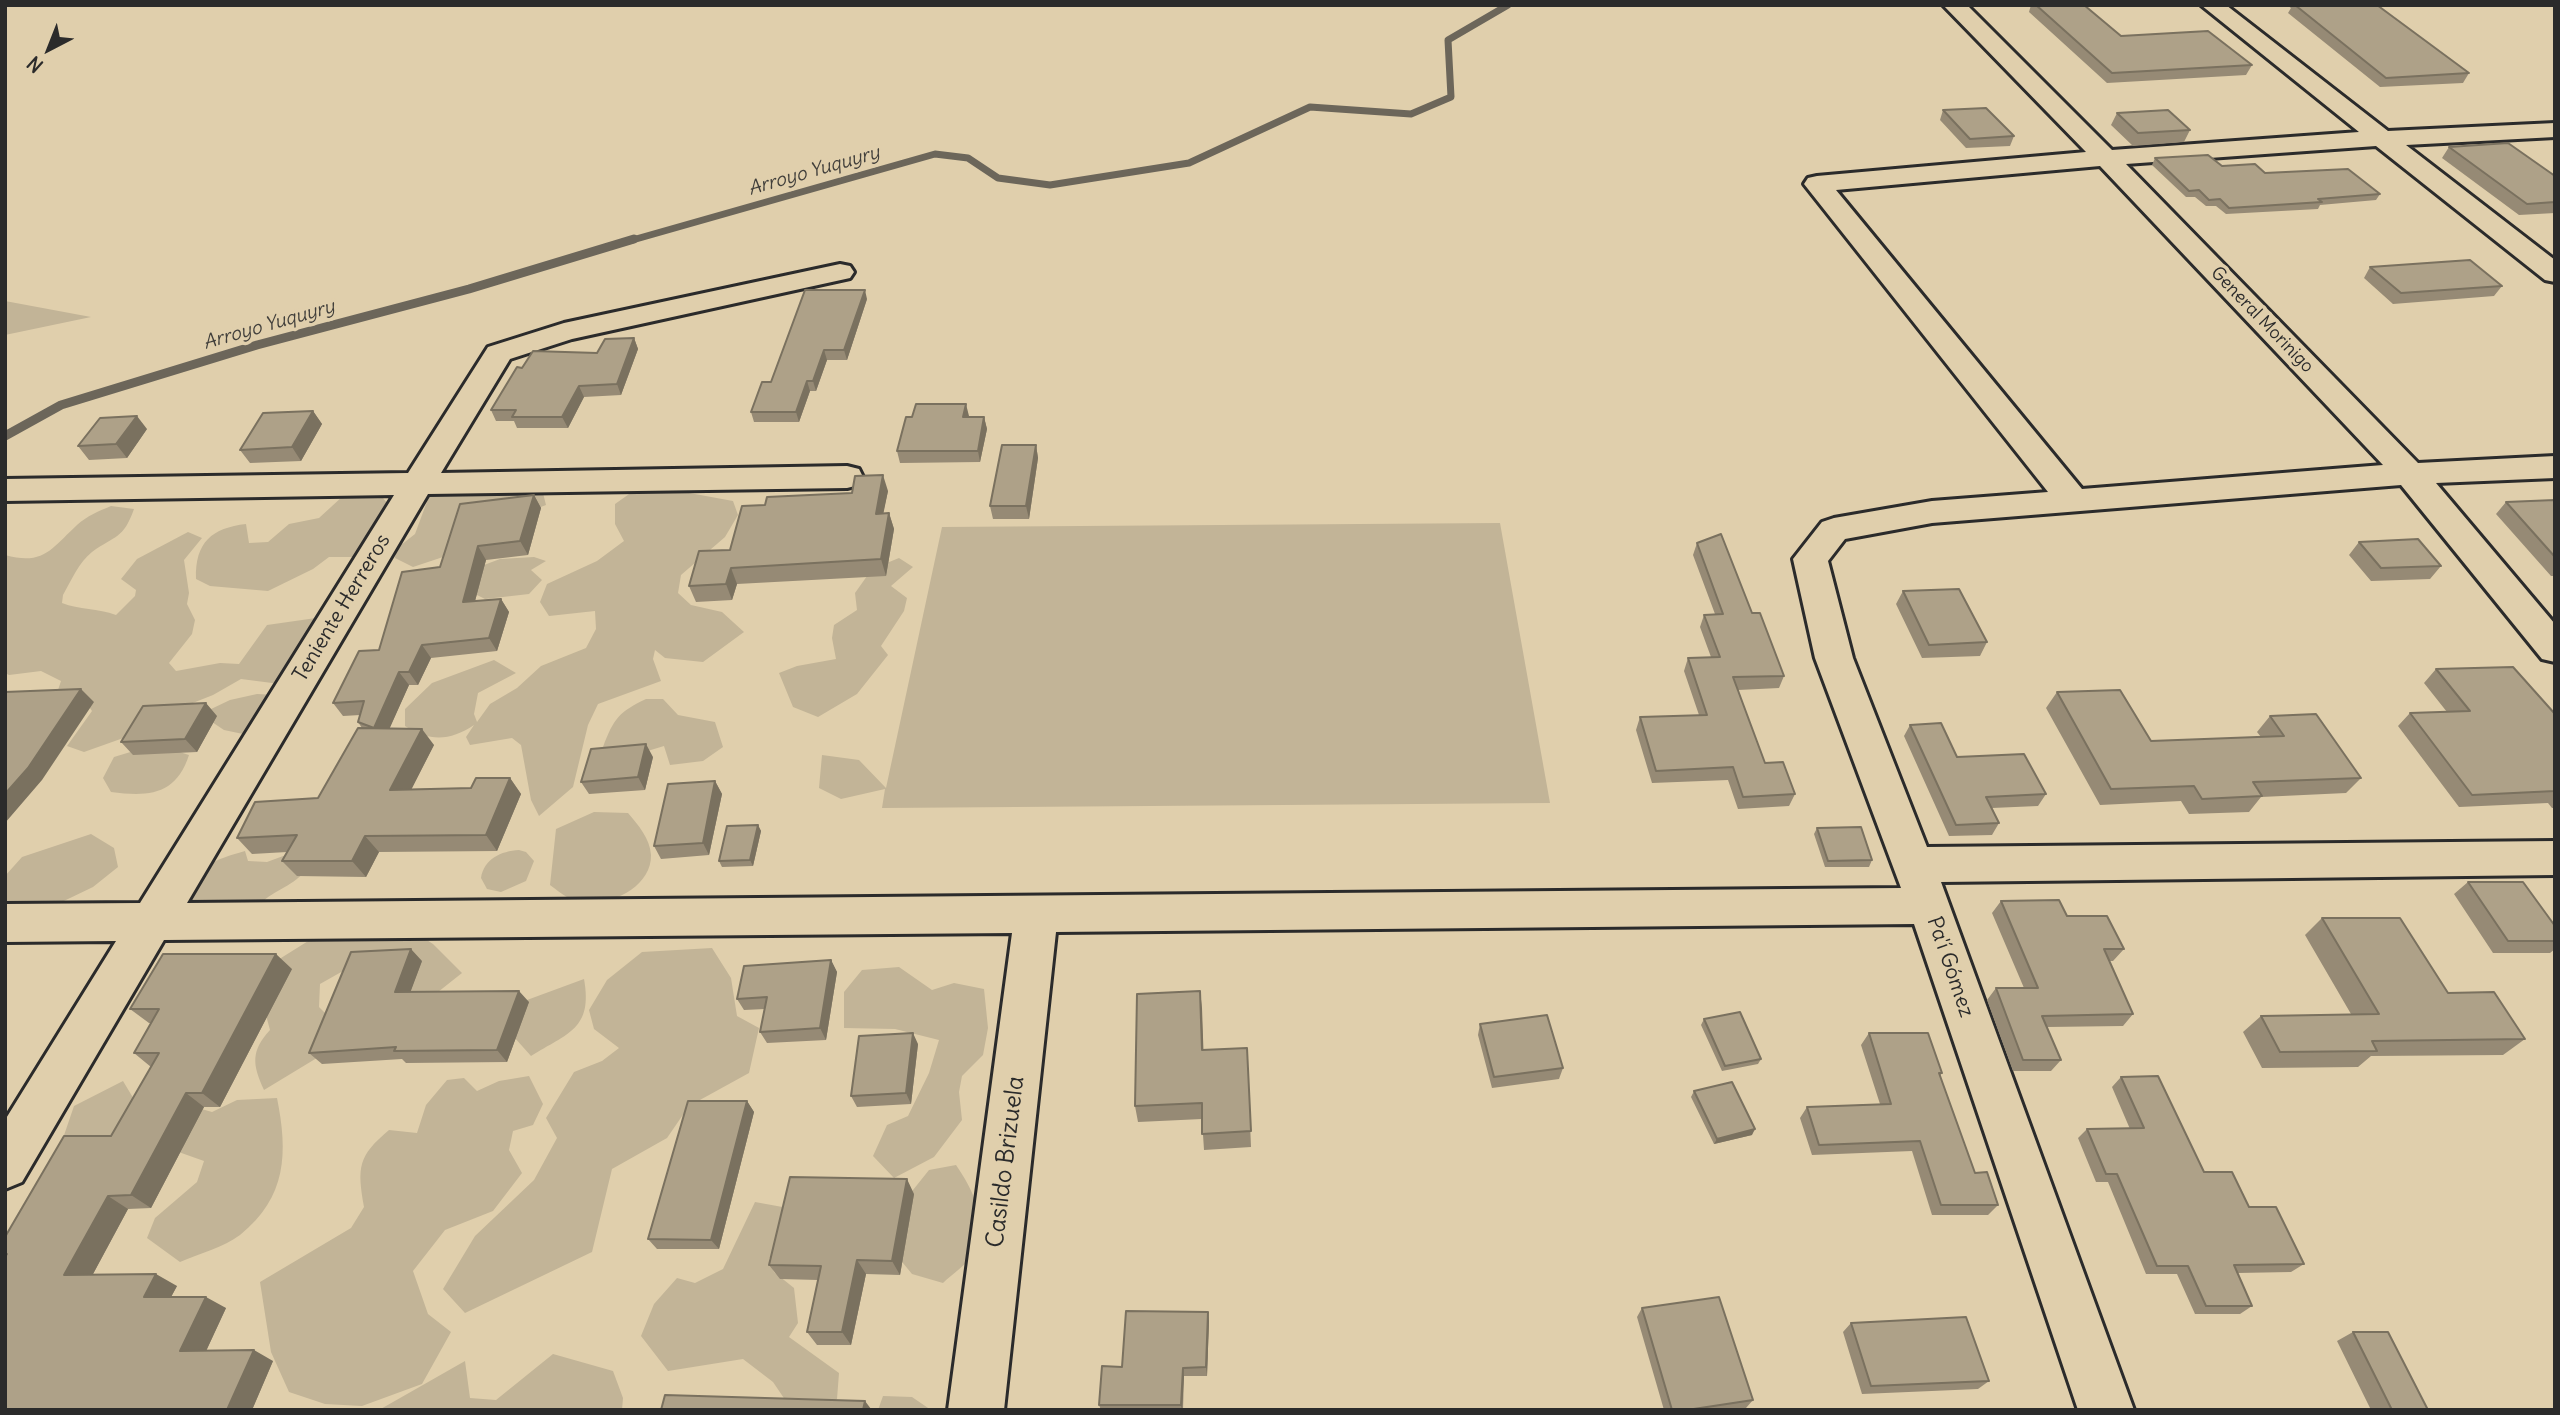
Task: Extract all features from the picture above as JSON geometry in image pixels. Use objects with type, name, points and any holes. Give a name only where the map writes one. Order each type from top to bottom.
[{"type":"street","name":"General Morinigo","points":[[1954,5],[2105,157],[2410,474],[2555,649]]},
{"type":"street","points":[[2213,5],[2555,274]]},
{"type":"street","points":[[2555,130],[2381,136],[2105,157],[1817,184],[2074,501],[2410,474],[2555,467]]},
{"type":"street","name":"Teniente Herreros","points":[[5,1165],[499,353],[564,332],[840,272]]},
{"type":"street","points":[[5,490],[847,477]]},
{"type":"street","name":"Pa'í Gómez","points":[[2074,501],[1932,512],[1834,530],[1810,559],[1834,657],[1922,886],[2106,1410]]},
{"type":"street","points":[[5,923],[1036,914],[1922,886],[2555,858]]},
{"type":"street","name":"Casildo Brizuela","points":[[976,1410],[1036,914]]},
{"type":"shaded area","points":[[5,301],[91,317],[5,335]]},
{"type":"shaded area","points":[[373,485],[390,507],[378,520],[395,534],[363,557],[329,557],[313,569],[268,591],[210,586],[196,579],[196,566],[202,546],[215,533],[246,524],[249,543],[268,542],[289,524],[319,518],[343,496]]},
{"type":"shaded area","points":[[432,488],[542,489],[546,505],[525,513],[481,510],[453,525],[452,554],[413,567],[395,558],[396,549],[415,534]]},
{"type":"shaded area","points":[[673,490],[733,501],[738,515],[725,537],[681,575],[678,593],[691,605],[722,612],[744,632],[703,662],[665,658],[655,650],[653,659],[661,681],[598,704],[588,725],[573,787],[539,816],[531,800],[521,745],[512,738],[470,745],[466,737],[474,725],[448,737],[423,735],[405,726],[405,709],[432,683],[494,660],[516,673],[478,693],[474,714],[477,722],[490,704],[517,688],[541,666],[586,648],[596,629],[595,611],[549,616],[540,602],[547,584],[597,561],[624,541],[615,524],[615,504],[632,492]]},
{"type":"shaded area","points":[[111,506],[134,509],[122,532],[83,561],[63,595],[62,603],[116,615],[135,596],[136,590],[121,579],[137,559],[188,532],[202,538],[184,560],[189,593],[187,604],[195,620],[192,634],[169,663],[176,671],[220,663],[239,664],[267,625],[316,618],[348,626],[280,684],[241,679],[213,695],[142,723],[129,736],[84,752],[67,746],[92,711],[83,698],[53,705],[61,681],[41,671],[9,675],[5,673],[5,555],[29,558],[46,553],[81,522]]},
{"type":"shaded area","points":[[1500,523],[1550,803],[882,808],[885,789],[841,799],[819,788],[822,755],[859,760],[886,788],[942,527]]},
{"type":"shaded area","points":[[534,557],[546,561],[531,570],[542,580],[529,594],[485,599],[475,594],[484,565],[500,559]]},
{"type":"shaded area","points":[[899,558],[913,567],[891,586],[907,598],[904,611],[881,646],[888,655],[857,694],[818,717],[793,707],[779,673],[797,666],[836,659],[832,638],[834,625],[857,610],[855,593],[872,569]]},
{"type":"shaded area","points":[[257,694],[276,695],[262,724],[243,734],[224,730],[209,720],[209,710],[230,700]]},
{"type":"shaded area","points":[[646,699],[663,699],[678,715],[715,722],[723,747],[703,761],[670,765],[664,746],[618,760],[603,747],[611,729],[623,712]]},
{"type":"shaded area","points":[[164,747],[189,755],[177,778],[169,786],[149,793],[111,792],[103,778],[114,757],[137,750]]},
{"type":"shaded area","points":[[594,812],[628,813],[646,837],[651,855],[649,867],[634,888],[610,900],[584,903],[570,899],[550,885],[556,829]]},
{"type":"shaded area","points":[[91,834],[114,848],[118,867],[93,887],[43,911],[5,906],[5,876],[22,857]]},
{"type":"shaded area","points":[[519,850],[526,852],[534,861],[526,881],[501,892],[487,889],[481,878],[490,861],[500,854]]},
{"type":"shaded area","points":[[245,851],[248,861],[267,862],[294,852],[307,869],[255,909],[192,909],[182,893],[196,876],[216,861]]},
{"type":"shaded area","points":[[411,930],[433,944],[462,973],[438,992],[406,1004],[366,958],[320,984],[319,1007],[337,1025],[330,1050],[264,1090],[257,1073],[255,1058],[259,1045],[270,1030],[260,993],[265,968],[313,938],[376,939]]},
{"type":"shaded area","points":[[712,948],[731,978],[737,1016],[759,1028],[749,1073],[689,1106],[667,1138],[612,1169],[592,1252],[465,1313],[443,1289],[475,1236],[534,1180],[557,1138],[546,1118],[574,1072],[602,1061],[619,1048],[594,1029],[589,1010],[607,980],[642,952]]},
{"type":"shaded area","points":[[899,967],[932,990],[954,983],[984,989],[988,1028],[983,1055],[962,1076],[959,1092],[962,1120],[934,1157],[894,1178],[873,1156],[887,1125],[908,1116],[929,1073],[939,1040],[895,1029],[844,1028],[844,992],[862,970]]},
{"type":"shaded area","points":[[584,979],[585,1009],[575,1028],[531,1056],[514,1037],[527,1000]]},
{"type":"shaded area","points":[[529,1076],[543,1104],[533,1125],[513,1131],[509,1150],[522,1173],[493,1211],[445,1230],[413,1271],[428,1314],[451,1332],[422,1384],[362,1406],[325,1404],[289,1392],[271,1352],[260,1282],[351,1228],[364,1207],[362,1163],[371,1147],[389,1130],[417,1133],[426,1105],[447,1080],[464,1078],[477,1091],[499,1081]]},
{"type":"shaded area","points":[[123,1081],[138,1106],[198,1108],[212,1112],[237,1100],[277,1098],[283,1155],[280,1173],[267,1205],[240,1235],[219,1247],[180,1262],[147,1238],[155,1218],[197,1182],[204,1161],[173,1150],[60,1147],[74,1106]]},
{"type":"shaded area","points":[[956,1165],[973,1195],[981,1229],[975,1252],[943,1283],[912,1274],[898,1257],[909,1195],[929,1170]]},
{"type":"shaded area","points":[[755,1202],[788,1208],[794,1226],[769,1259],[774,1272],[794,1288],[798,1323],[789,1337],[839,1373],[837,1399],[811,1410],[792,1410],[773,1382],[743,1359],[668,1371],[641,1336],[654,1304],[677,1278],[695,1283],[723,1269]]},
{"type":"shaded area","points":[[553,1354],[613,1371],[623,1398],[622,1410],[379,1410],[465,1361],[470,1398],[496,1400]]},
{"type":"shaded area","points":[[883,1396],[912,1397],[931,1410],[878,1410]]},
{"type":"building","points":[[2036,5],[2084,5],[2121,36],[2208,31],[2252,65],[2112,73]]},
{"type":"building","points":[[2295,5],[2377,5],[2469,73],[2386,78]]},
{"type":"building","points":[[1986,108],[2014,136],[1970,139],[1943,110]]},
{"type":"building","points":[[2168,110],[2190,130],[2138,133],[2117,113]]},
{"type":"building","points":[[2508,143],[2555,176],[2555,202],[2527,204],[2449,147]]},
{"type":"building","points":[[2208,155],[2222,166],[2255,164],[2265,173],[2348,169],[2380,194],[2318,199],[2322,202],[2229,208],[2220,199],[2209,200],[2199,190],[2189,191],[2155,158]]},
{"type":"building","points":[[2470,260],[2502,286],[2401,293],[2370,267]]},
{"type":"building","points":[[805,290],[865,290],[844,350],[824,350],[813,381],[807,381],[796,412],[751,412],[762,382],[771,382]]},
{"type":"building","points":[[634,338],[617,384],[579,386],[562,417],[512,417],[516,410],[491,410],[517,367],[522,368],[533,351],[597,353],[605,339]]},
{"type":"building","points":[[916,404],[966,404],[963,417],[984,417],[978,451],[897,451],[906,417],[912,417]]},
{"type":"building","points":[[313,411],[292,447],[240,450],[263,413]]},
{"type":"building","points":[[137,416],[116,444],[78,446],[100,418]]},
{"type":"building","points":[[1002,445],[1036,445],[1026,506],[990,506]]},
{"type":"building","points":[[883,475],[876,514],[889,513],[881,559],[731,568],[726,584],[689,586],[699,551],[730,550],[742,506],[765,505],[767,497],[852,493],[855,476]]},
{"type":"building","points":[[534,495],[520,541],[478,546],[463,602],[501,599],[489,638],[422,645],[409,672],[399,672],[374,728],[358,722],[364,701],[333,703],[359,651],[379,650],[402,572],[440,567],[460,504]]},
{"type":"building","points":[[2555,500],[2555,557],[2506,502]]},
{"type":"building","points":[[1721,534],[1752,613],[1760,613],[1784,676],[1733,677],[1765,763],[1783,762],[1795,794],[1743,797],[1733,767],[1656,771],[1640,717],[1707,715],[1688,658],[1720,657],[1704,615],[1723,614],[1697,543]]},
{"type":"building","points":[[2418,539],[2441,566],[2381,568],[2359,542]]},
{"type":"building","points":[[1959,589],[1987,642],[1929,645],[1903,591]]},
{"type":"building","points":[[2513,667],[2555,714],[2555,791],[2472,795],[2410,713],[2470,711],[2436,669]]},
{"type":"building","points":[[81,689],[28,768],[5,794],[5,692]]},
{"type":"building","points":[[2120,690],[2151,741],[2284,736],[2270,716],[2316,714],[2361,778],[2253,782],[2262,796],[2202,799],[2194,786],[2111,789],[2057,692]]},
{"type":"building","points":[[206,703],[185,739],[121,742],[143,706]]},
{"type":"building","points":[[1941,723],[1957,757],[2024,754],[2046,794],[1986,797],[1999,823],[1956,825],[1910,725]]},
{"type":"building","points":[[358,728],[422,729],[390,790],[471,788],[476,778],[510,778],[486,835],[365,836],[352,861],[282,861],[297,835],[237,838],[255,802],[318,798]]},
{"type":"building","points":[[646,744],[638,777],[581,782],[591,749]]},
{"type":"building","points":[[715,781],[703,843],[654,846],[668,784]]},
{"type":"building","points":[[758,825],[750,860],[719,861],[727,826]]},
{"type":"building","points":[[1861,827],[1872,860],[1828,861],[1817,828]]},
{"type":"building","points":[[2468,882],[2523,882],[2555,926],[2555,941],[2508,941]]},
{"type":"building","points":[[2059,900],[2067,916],[2107,916],[2124,949],[2104,949],[2133,1014],[2042,1016],[2061,1060],[2023,1060],[1996,988],[2038,988],[2001,901]]},
{"type":"building","points":[[2322,918],[2400,918],[2448,993],[2494,992],[2525,1039],[2372,1041],[2377,1051],[2280,1052],[2261,1016],[2379,1014]]},
{"type":"building","points":[[411,949],[395,992],[519,991],[497,1050],[394,1051],[396,1047],[309,1053],[351,952]]},
{"type":"building","points":[[163,954],[276,954],[202,1093],[186,1093],[131,1195],[108,1196],[64,1275],[156,1274],[144,1297],[206,1297],[180,1351],[254,1350],[227,1410],[5,1410],[5,1237],[64,1136],[111,1136],[159,1053],[134,1053],[159,1009],[130,1009]]},
{"type":"building","points":[[831,960],[820,1028],[760,1032],[767,997],[737,999],[744,966]]},
{"type":"building","points":[[1200,991],[1202,1050],[1247,1048],[1251,1131],[1202,1134],[1202,1103],[1135,1106],[1137,994]]},
{"type":"building","points":[[1740,1012],[1761,1059],[1725,1066],[1704,1019]]},
{"type":"building","points":[[1547,1015],[1563,1068],[1494,1077],[1480,1024]]},
{"type":"building","points":[[913,1033],[906,1093],[851,1096],[859,1036]]},
{"type":"building","points":[[1869,1033],[1928,1033],[1942,1073],[1939,1073],[1975,1173],[1987,1172],[1998,1205],[1941,1205],[1920,1141],[1819,1145],[1807,1107],[1891,1104]]},
{"type":"building","points":[[2158,1076],[2204,1172],[2232,1172],[2249,1207],[2276,1207],[2304,1264],[2234,1265],[2252,1306],[2206,1306],[2188,1266],[2157,1266],[2117,1174],[2106,1174],[2087,1129],[2144,1128],[2121,1077]]},
{"type":"building","points":[[1732,1082],[1755,1129],[1717,1139],[1694,1091]]},
{"type":"building","points":[[688,1101],[747,1101],[711,1240],[648,1239]]},
{"type":"building","points":[[790,1177],[907,1179],[892,1261],[857,1260],[842,1332],[807,1332],[821,1266],[769,1265]]},
{"type":"building","points":[[1719,1297],[1753,1400],[1672,1410],[1642,1308]]},
{"type":"building","points":[[1126,1311],[1208,1312],[1206,1367],[1183,1368],[1181,1405],[1099,1405],[1102,1366],[1122,1367]]},
{"type":"building","points":[[1966,1317],[1989,1381],[1871,1386],[1851,1323]]},
{"type":"building","points":[[2353,1332],[2388,1332],[2428,1410],[2392,1410]]},
{"type":"building","points":[[665,1395],[865,1401],[863,1410],[661,1410]]},
{"type":"waterway","name":"Arroyo Yuquyry","points":[[629,241],[935,154],[968,158],[998,178],[1050,185],[1189,163],[1310,107],[1411,114],[1451,97],[1448,40],[1508,5]]},
{"type":"waterway","name":"Arroyo Yuquyry","points":[[5,436],[61,405],[257,345],[469,289],[634,239]]}]
